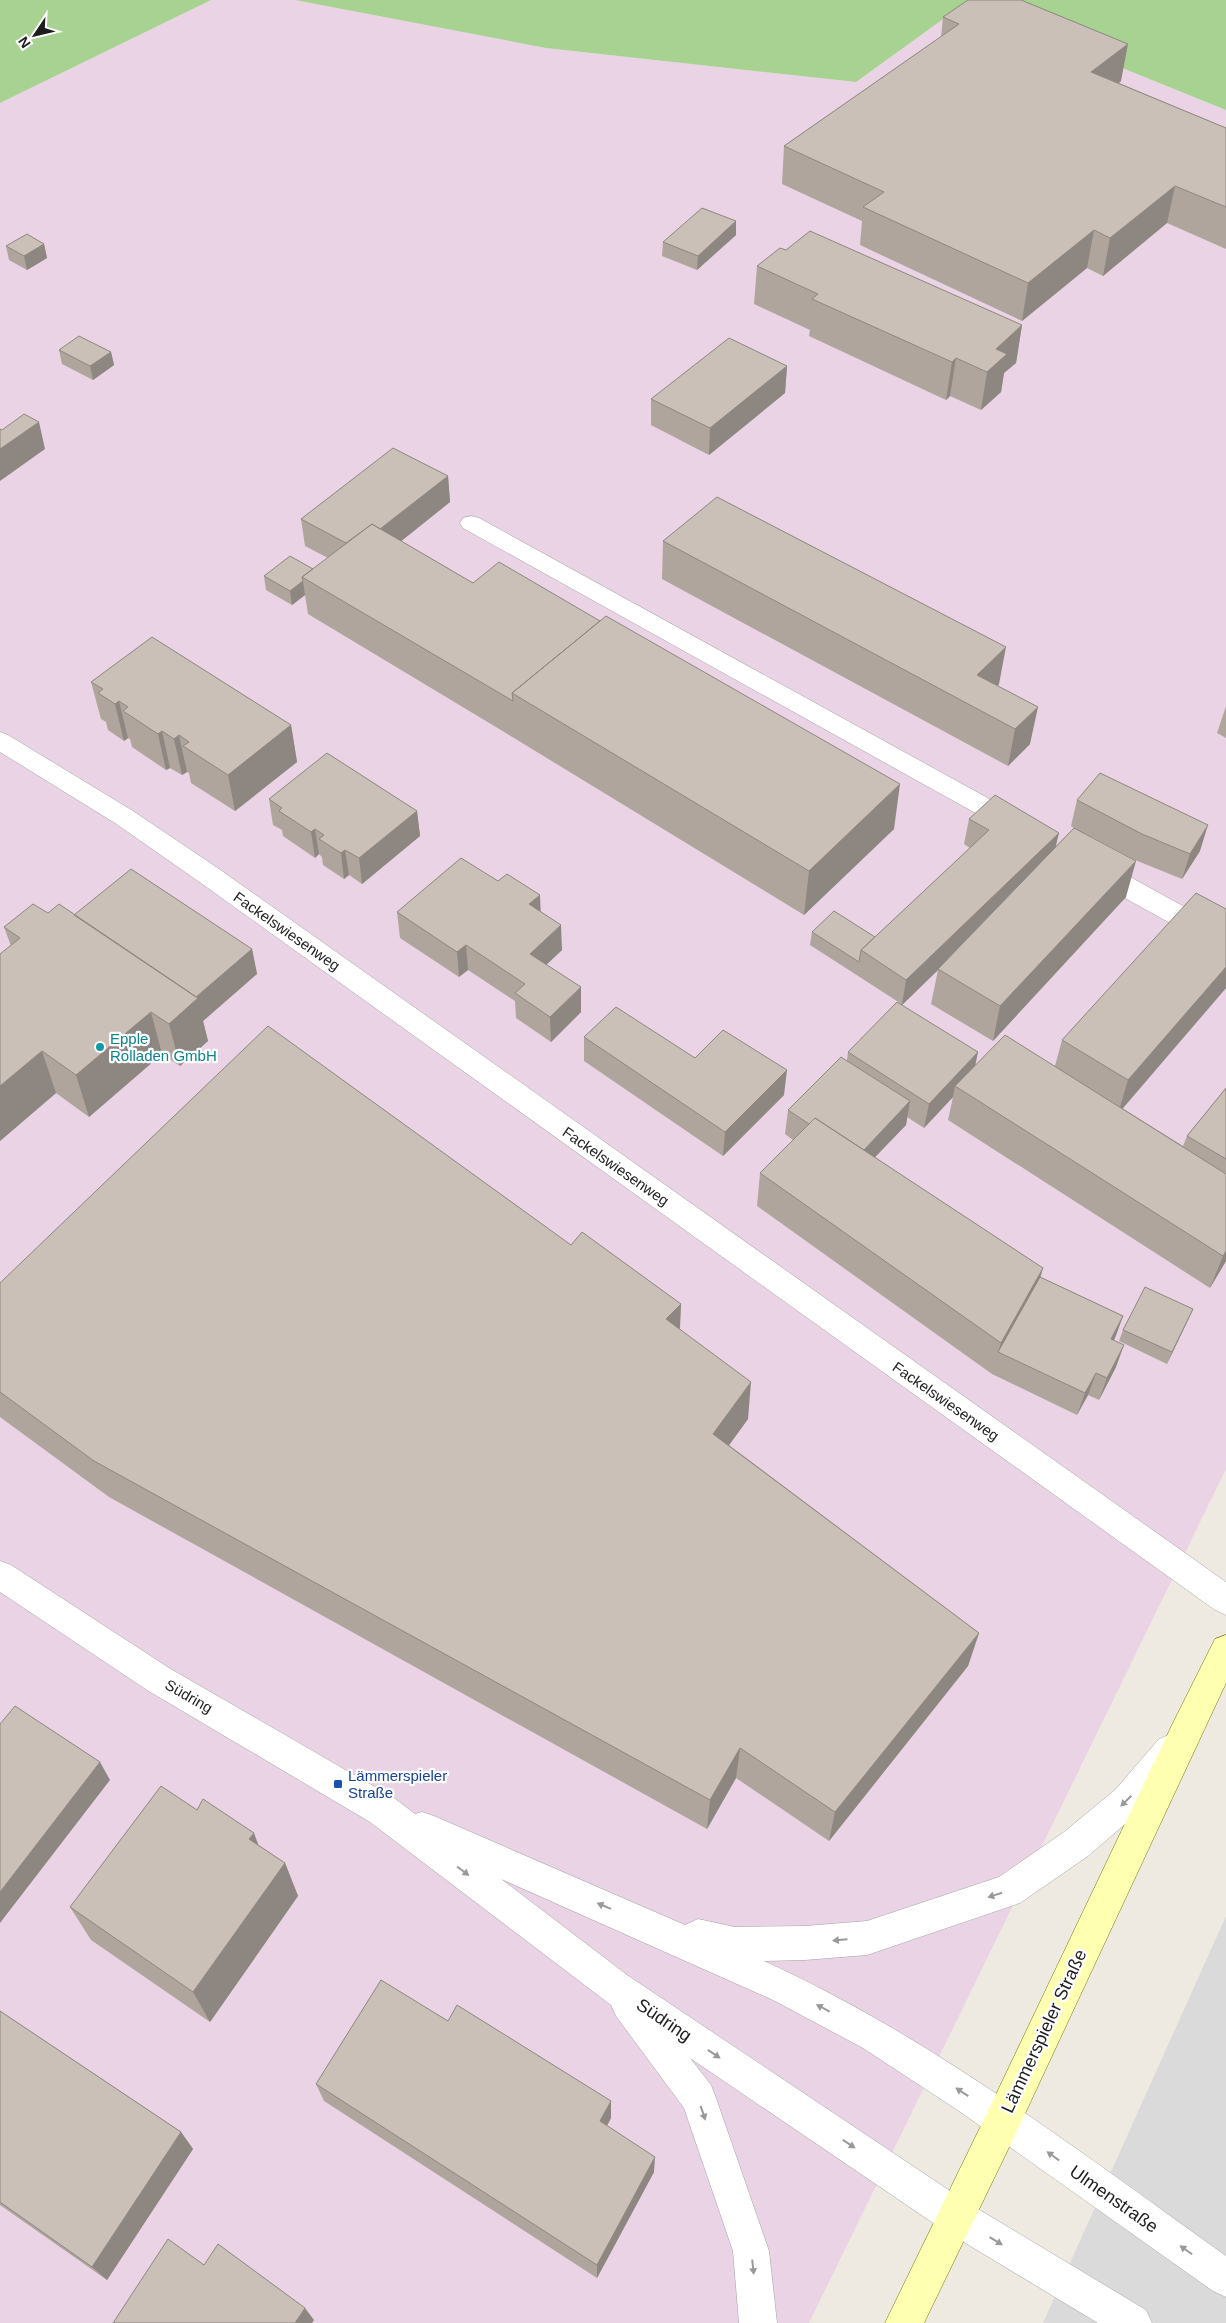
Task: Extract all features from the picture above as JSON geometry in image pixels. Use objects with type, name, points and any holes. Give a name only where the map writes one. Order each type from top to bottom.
[{"type":"main road","name":"Lämmerspieler Straße","points":[[904,2323],[954,2216],[1003,2120],[1182,1738],[1226,1650]]},
{"type":"street","points":[[471,523],[1035,836]]},
{"type":"street","name":"Fackelswiesenweg","points":[[0,741],[116,812],[210,876],[1226,1600]]},
{"type":"street","points":[[1078,860],[1226,942]]},
{"type":"street","name":"Südring","points":[[0,1575],[158,1679],[382,1810],[616,1987],[954,2216]]},
{"type":"street","name":"Lämmerspieler Straße","points":[[649,1925],[735,1944],[805,1943],[867,1938],[1008,1891],[1076,1844],[1127,1801],[1182,1738]]},
{"type":"street","name":"Südring","points":[[382,1810],[649,1925],[786,1988],[875,2036],[1003,2120]]},
{"type":"street","points":[[616,1987],[698,2098],[751,2251],[758,2323]]},
{"type":"street","name":"Ulmenstraße","points":[[1003,2120],[1226,2278]]},
{"type":"street","points":[[954,2216],[1133,2323]]},
{"type":"shaded area","points":[[211,0],[295,0],[546,48],[856,82],[964,4],[1226,110],[1226,1469],[809,2323],[0,2323],[0,103]]},
{"type":"shaded area","points":[[1226,1916],[1226,2323],[1043,2323]]},
{"type":"green space","points":[[0,0],[211,0],[0,103]]},
{"type":"green space","points":[[295,0],[1226,0],[1226,110],[964,4],[856,82],[546,48]]},
{"type":"building","points":[[968,0],[1021,0],[1128,44],[1091,72],[1226,128],[1226,207],[1175,186],[1110,238],[1094,230],[1028,283],[863,207],[884,192],[784,146],[959,24],[943,17]]},
{"type":"building","points":[[702,208],[736,221],[698,256],[663,242]]},
{"type":"building","points":[[810,231],[1022,325],[996,349],[1007,354],[987,372],[956,358],[952,362],[812,299],[818,294],[757,266],[780,248],[786,250]]},
{"type":"building","points":[[27,234],[44,244],[24,256],[6,246]]},
{"type":"building","points":[[79,336],[111,352],[90,366],[59,350]]},
{"type":"building","points":[[729,338],[787,366],[710,428],[651,399]]},
{"type":"building","points":[[24,414],[39,422],[0,449],[0,429],[2,430]]},
{"type":"building","points":[[393,448],[448,476],[380,529],[372,524],[346,543],[301,519]]},
{"type":"building","points":[[717,497],[1006,647],[977,675],[1038,707],[1015,729],[663,541]]},
{"type":"building","points":[[372,524],[473,583],[499,562],[600,621],[512,693],[513,701],[302,577]]},
{"type":"building","points":[[290,556],[313,569],[302,577],[303,581],[290,591],[264,576]]},
{"type":"building","points":[[606,616],[900,784],[809,871],[512,693]]},
{"type":"building","points":[[152,637],[291,725],[228,775],[183,746],[189,742],[179,735],[174,739],[162,731],[158,734],[123,711],[128,707],[119,701],[115,704],[98,693],[103,689],[91,682]]},
{"type":"building","points":[[327,753],[417,811],[359,858],[345,850],[341,853],[319,839],[324,835],[315,829],[311,832],[279,811],[282,808],[269,799]]},
{"type":"building","points":[[1100,773],[1208,825],[1190,854],[1142,834],[1077,800]]},
{"type":"building","points":[[995,795],[1059,833],[906,980],[861,950],[989,830],[969,819]]},
{"type":"building","points":[[1074,828],[1136,861],[1000,1006],[938,969]]},
{"type":"building","points":[[461,858],[498,881],[507,874],[540,895],[529,904],[561,925],[530,954],[581,987],[550,1017],[515,993],[525,984],[466,945],[457,952],[397,912]]},
{"type":"building","points":[[131,869],[252,949],[196,997],[74,915]]},
{"type":"building","points":[[1196,893],[1226,909],[1226,967],[1128,1080],[1062,1040]]},
{"type":"building","points":[[33,904],[48,913],[59,904],[198,998],[169,1024],[151,1012],[76,1075],[42,1051],[0,1086],[0,954],[20,938],[4,927]]},
{"type":"building","points":[[834,911],[875,937],[861,950],[859,962],[812,932]]},
{"type":"building","points":[[897,1002],[978,1052],[929,1104],[848,1052]]},
{"type":"building","points":[[616,1007],[695,1058],[723,1030],[787,1070],[725,1132],[584,1037]]},
{"type":"building","points":[[268,1026],[571,1245],[582,1232],[681,1304],[666,1319],[751,1382],[713,1434],[979,1633],[835,1812],[740,1748],[710,1800],[94,1461],[0,1392],[0,1283]]},
{"type":"building","points":[[1005,1035],[1226,1174],[1226,1251],[1223,1256],[955,1086]]},
{"type":"building","points":[[841,1057],[910,1101],[864,1150],[815,1118],[809,1124],[788,1110]]},
{"type":"building","points":[[1226,1088],[1226,1159],[1187,1136]]},
{"type":"building","points":[[815,1118],[1043,1268],[1001,1343],[760,1173]]},
{"type":"building","points":[[1040,1277],[1123,1316],[1111,1339],[1124,1345],[1107,1378],[1096,1373],[1085,1393],[998,1352]]},
{"type":"building","points":[[1145,1287],[1193,1309],[1172,1352],[1123,1330]]},
{"type":"building","points":[[15,1706],[100,1762],[0,1892],[0,1724]]},
{"type":"building","points":[[161,1786],[197,1810],[203,1799],[254,1833],[249,1839],[285,1863],[193,1992],[70,1907]]},
{"type":"building","points":[[381,1980],[448,2021],[457,2005],[611,2101],[600,2121],[655,2157],[597,2265],[316,2084]]},
{"type":"building","points":[[0,2011],[181,2132],[92,2267],[0,2202]]},
{"type":"building","points":[[168,2239],[204,2265],[218,2244],[305,2308],[295,2323],[113,2323]]},
{"type":"place","name":"Epple Rolladen GmbH","points":[[100,1047]]},
{"type":"place","name":"Lämmerspieler Straße","points":[[338,1784]]}]
